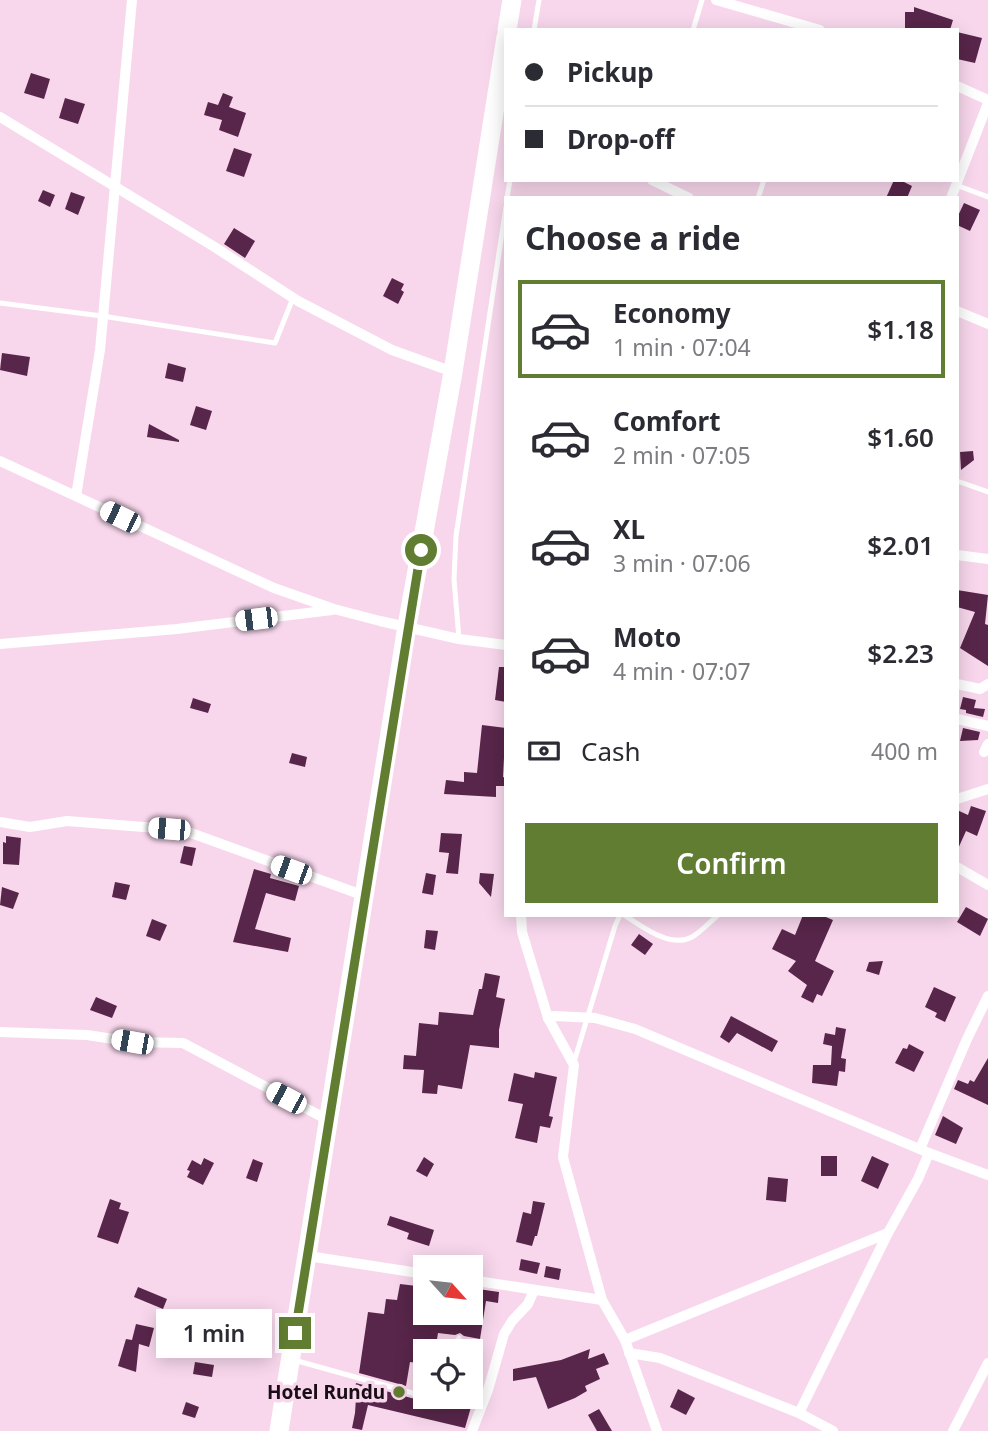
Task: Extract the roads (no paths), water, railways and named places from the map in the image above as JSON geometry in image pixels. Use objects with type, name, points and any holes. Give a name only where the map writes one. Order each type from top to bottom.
[{"type":"highway","points":[[507,28],[512,0]]},
{"type":"highway","points":[[279,1431],[407,626],[453,372],[504,50]]},
{"type":"street","points":[[76,496],[100,350],[132,0]]},
{"type":"street","points":[[716,0],[814,28]]},
{"type":"street","points":[[959,87],[988,102],[959,177]]},
{"type":"street","points":[[0,117],[293,298],[392,350],[453,372]]},
{"type":"street","points":[[656,182],[685,196]]},
{"type":"street","points":[[952,196],[957,182]]},
{"type":"street","points":[[959,312],[988,324]]},
{"type":"street","points":[[0,461],[219,564],[334,610],[459,639],[504,645]]},
{"type":"street","points":[[959,555],[988,559]]},
{"type":"street","points":[[0,644],[177,629],[334,610]]},
{"type":"street","points":[[959,684],[980,689],[988,684]]},
{"type":"street","points":[[959,719],[988,726]]},
{"type":"street","points":[[959,798],[988,789]]},
{"type":"street","points":[[0,822],[30,827],[67,821],[183,832],[365,896]]},
{"type":"street","points":[[959,868],[988,885]]},
{"type":"street","points":[[521,917],[522,932],[548,1018],[574,1065],[564,1157],[602,1300],[625,1340],[657,1431]]},
{"type":"street","points":[[799,1413],[888,1233],[918,1179],[925,1151],[967,1039],[988,996]]},
{"type":"street","points":[[548,1018],[588,1017],[635,1029],[988,1175]]},
{"type":"street","points":[[0,1032],[87,1035],[132,1042],[183,1043],[328,1120]]},
{"type":"street","points":[[625,1340],[888,1233]]},
{"type":"street","points":[[308,1255],[413,1271]]},
{"type":"street","points":[[483,1282],[602,1300]]},
{"type":"street","points":[[472,1431],[488,1390],[504,1335],[512,1321],[528,1304],[534,1290]]},
{"type":"street","points":[[629,1353],[660,1358],[799,1413],[833,1431]]},
{"type":"street","points":[[953,1431],[988,1363]]},
{"type":"lane","points":[[534,28],[539,0]]},
{"type":"lane","points":[[694,28],[702,0]]},
{"type":"lane","points":[[956,185],[988,197]]},
{"type":"lane","points":[[459,639],[454,579],[456,536],[504,220]]},
{"type":"lane","points":[[0,303],[275,343],[293,298]]},
{"type":"lane","points":[[959,482],[988,492]]},
{"type":"lane","points":[[574,1065],[615,926],[621,917]]},
{"type":"lane","points":[[626,917],[659,936],[677,940],[693,937],[716,917]]},
{"type":"lane","points":[[291,1359],[413,1393]]},
{"type":"place","name":"Hotel Rundu","points":[[399,1392]]}]
